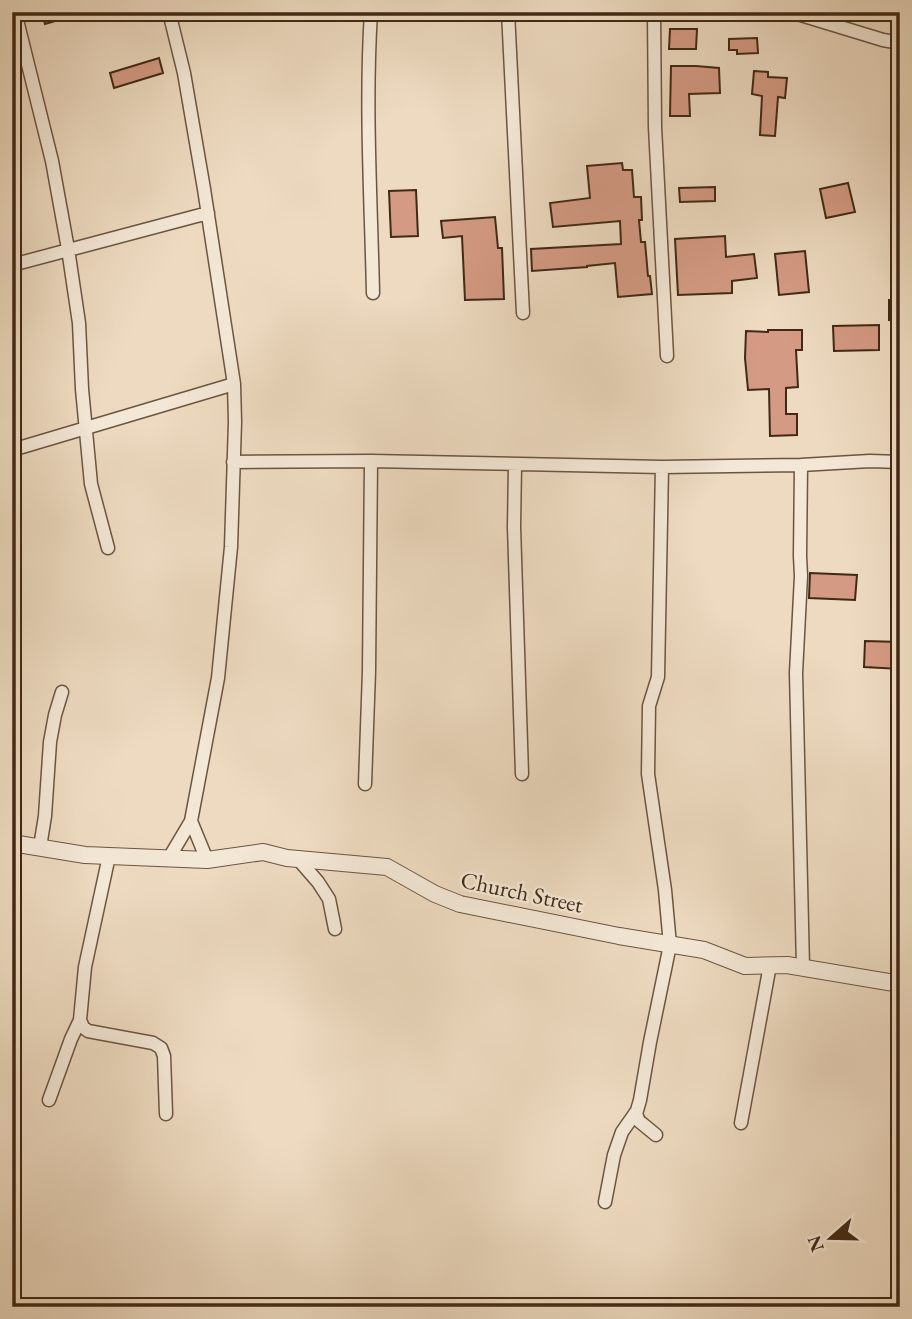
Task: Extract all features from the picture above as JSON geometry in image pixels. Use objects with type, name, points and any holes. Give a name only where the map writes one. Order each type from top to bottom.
[{"type":"street","points":[[15,12],[49,150],[68,249],[79,323],[81,379],[91,484],[108,548]]},
{"type":"street","points":[[169,12],[184,73],[208,213],[234,384],[235,422],[231,547],[218,678],[191,821],[169,858]]},
{"type":"street","points":[[371,12],[367,115],[373,293]]},
{"type":"street","points":[[508,12],[523,313]]},
{"type":"street","points":[[654,12],[655,127],[667,356]]},
{"type":"street","points":[[791,12],[900,43]]},
{"type":"street","points":[[12,265],[208,213]]},
{"type":"street","points":[[12,450],[234,384]]},
{"type":"street","points":[[233,462],[370,461],[662,467],[900,462]]},
{"type":"street","points":[[365,785],[369,671],[370,461]]},
{"type":"street","points":[[515,465],[514,527],[522,774]]},
{"type":"street","points":[[801,465],[801,576],[796,673],[803,967]]},
{"type":"street","points":[[605,1202],[614,1155],[622,1132],[636,1112],[640,1100],[670,945],[648,774],[649,706],[657,677],[662,467]]},
{"type":"street","points":[[40,847],[50,742],[62,692]]},
{"type":"street","points":[[191,821],[207,860]]},
{"type":"street","name":"Church Street","points":[[12,843],[85,855],[207,860],[263,852],[298,859],[387,867],[435,894],[460,904],[704,950],[745,966],[787,964],[900,984]]},
{"type":"street","points":[[49,1100],[80,1020],[85,967],[109,856]]},
{"type":"street","points":[[298,859],[330,899],[335,929]]},
{"type":"street","points":[[741,1123],[770,965]]},
{"type":"street","points":[[80,1020],[88,1031],[153,1043],[161,1048],[164,1056],[166,1114]]},
{"type":"street","points":[[636,1112],[639,1121],[656,1135]]},
{"type":"building","points":[[42,12],[76,12],[76,15],[45,24]]},
{"type":"building","points":[[670,29],[697,29],[696,49],[669,49]]},
{"type":"building","points":[[757,38],[758,53],[737,54],[737,50],[729,50],[729,39]]},
{"type":"building","points":[[159,58],[163,73],[114,88],[110,73]]},
{"type":"building","points":[[671,66],[719,68],[720,93],[689,94],[690,116],[670,116]]},
{"type":"building","points":[[754,71],[768,72],[768,77],[787,78],[785,98],[778,97],[775,136],[760,135],[762,96],[752,94]]},
{"type":"building","points":[[622,163],[623,170],[632,170],[634,197],[641,197],[641,242],[645,242],[652,294],[618,297],[615,263],[532,271],[531,249],[621,244],[620,221],[553,227],[550,203],[590,198],[587,166]]},
{"type":"building","points":[[848,183],[855,212],[826,218],[820,189]]},
{"type":"building","points":[[715,187],[715,201],[680,202],[679,188]]},
{"type":"building","points":[[416,190],[418,236],[391,237],[389,191]]},
{"type":"building","points":[[495,217],[498,248],[502,248],[504,299],[465,300],[462,236],[443,238],[441,221]]},
{"type":"building","points":[[725,236],[726,257],[754,254],[757,278],[732,281],[732,293],[678,295],[675,239]]},
{"type":"building","points":[[805,251],[809,292],[779,295],[775,254]]},
{"type":"building","points":[[889,300],[900,301],[900,320],[889,320]]},
{"type":"building","points":[[879,325],[879,350],[834,351],[833,326]]},
{"type":"building","points":[[802,330],[802,350],[796,350],[798,387],[786,388],[786,414],[797,414],[797,435],[770,436],[769,389],[748,390],[746,331]]},
{"type":"building","points":[[810,573],[857,575],[855,600],[809,598]]},
{"type":"building","points":[[865,641],[900,642],[900,669],[864,667]]}]
